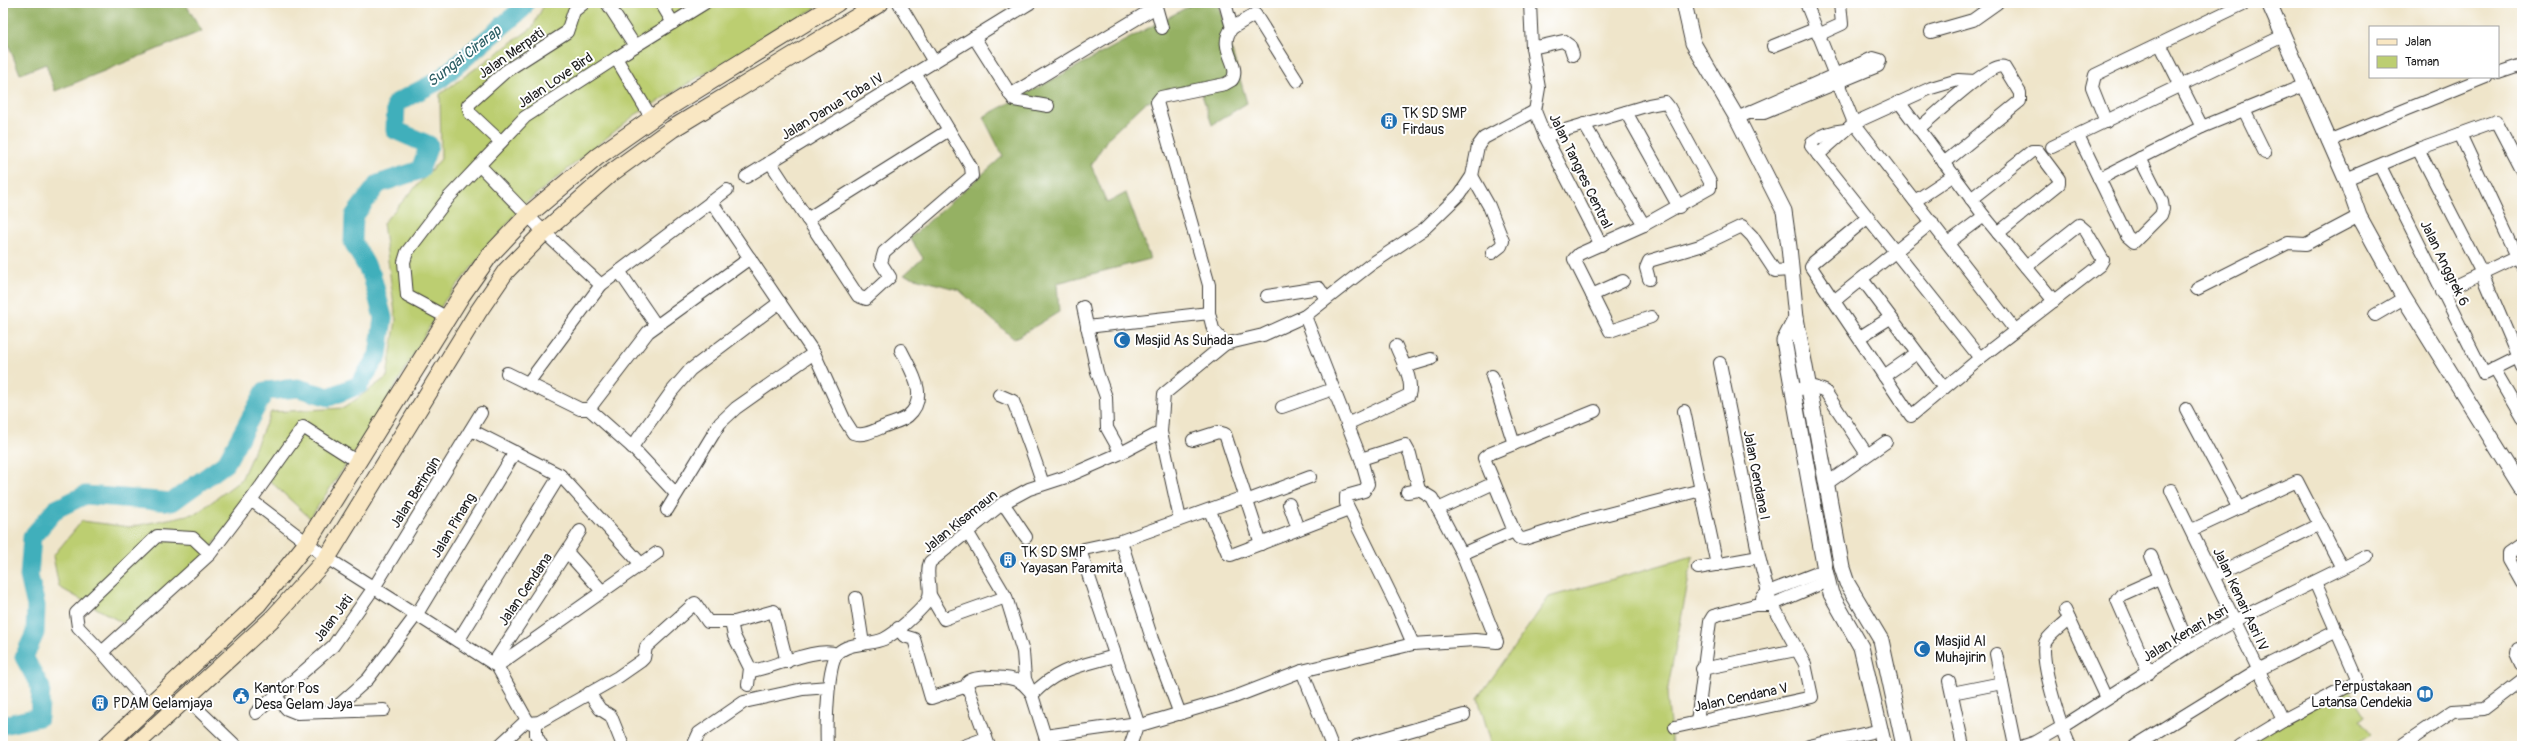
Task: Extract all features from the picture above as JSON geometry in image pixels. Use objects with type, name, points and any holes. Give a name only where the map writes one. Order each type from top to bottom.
[{"type":"main road","points":[[134,746],[273,618],[536,224],[597,158],[652,118],[837,3]]},
{"type":"main road","points":[[106,746],[317,550],[448,318],[489,256],[610,174],[672,129],[880,3]]},
{"type":"street","name":"Jalan Merpati","points":[[501,142],[470,113],[468,105],[506,71],[567,32],[574,11],[584,3]]},
{"type":"street","points":[[607,3],[635,46]]},
{"type":"street","points":[[660,3],[673,23]]},
{"type":"street","name":"Jalan Love Bird","points":[[448,318],[408,297],[405,256],[410,246],[449,197],[529,114],[705,3]]},
{"type":"street","points":[[899,3],[934,62]]},
{"type":"street","name":"Jalan Danua Toba IV","points":[[746,177],[1030,3]]},
{"type":"street","points":[[1225,3],[1232,28]]},
{"type":"street","points":[[1180,519],[1162,432],[1164,394],[1225,344],[1264,335],[1305,316],[1370,265],[1424,229],[1460,194],[1472,176],[1478,146],[1484,138],[1535,111],[1539,88],[1532,48],[1530,3]]},
{"type":"street","points":[[1684,3],[1693,43],[1743,116],[1784,211],[1790,247],[1790,270],[1796,318],[1844,576],[1881,640],[1904,746]]},
{"type":"street","points":[[1806,3],[1836,79],[1849,126],[1915,201],[2015,330]]},
{"type":"street","points":[[1773,46],[1842,25],[1840,3]]},
{"type":"street","points":[[1931,32],[1973,20],[1997,3]]},
{"type":"street","points":[[2106,122],[2092,87],[2094,77],[2245,3]]},
{"type":"street","points":[[2269,3],[2328,141],[2346,179],[2359,216],[2404,298],[2522,488]]},
{"type":"street","points":[[1010,95],[1156,5],[1162,28]]},
{"type":"street","points":[[1225,344],[1214,329],[1208,313],[1209,285],[1157,102],[1161,97],[1225,84],[1232,80],[1234,72],[1226,42],[1227,34],[1232,28],[1256,14],[1297,81]]},
{"type":"street","points":[[2052,147],[2283,36]]},
{"type":"street","points":[[974,37],[1014,100],[1048,106]]},
{"type":"street","points":[[1532,48],[1566,42],[1571,48],[1572,55]]},
{"type":"street","points":[[2160,44],[2202,127]]},
{"type":"street","points":[[616,58],[652,118]]},
{"type":"street","points":[[2499,72],[2522,65]]},
{"type":"street","points":[[1918,129],[1975,81],[1994,68],[2003,66],[2020,93],[2020,101],[1944,163]]},
{"type":"street","points":[[770,162],[858,296],[866,299],[890,277],[881,263],[884,252],[971,178],[973,172],[915,73]]},
{"type":"street","points":[[2328,141],[2484,78]]},
{"type":"street","points":[[1743,116],[1761,106],[1836,79]]},
{"type":"street","points":[[1975,81],[1958,80],[1899,102],[1849,126],[1818,155],[1980,358]]},
{"type":"street","points":[[2099,179],[2202,127],[2305,85]]},
{"type":"street","points":[[1545,136],[1662,102],[1666,103],[1669,107],[1711,185],[1708,190],[1644,225],[1578,254],[1574,259],[1607,328],[1611,332],[1651,317]]},
{"type":"street","points":[[1899,102],[1984,216],[2054,302]]},
{"type":"street","points":[[2244,110],[2265,153]]},
{"type":"street","name":"Jalan Tangres Central","points":[[1535,111],[1545,136],[1600,245]]},
{"type":"street","points":[[1626,112],[1679,207]]},
{"type":"street","points":[[2346,179],[2418,149],[2492,122],[2499,123],[2522,171]]},
{"type":"street","points":[[1584,124],[1644,225]]},
{"type":"street","points":[[807,219],[949,130]]},
{"type":"street","points":[[2442,292],[2482,273],[2520,259],[2460,134]]},
{"type":"street","points":[[2078,135],[2127,236],[2132,242],[2136,242],[2163,209],[2162,202],[2140,158]]},
{"type":"street","points":[[2418,149],[2482,273],[2520,360],[2489,372]]},
{"type":"street","points":[[1971,199],[2032,151],[2038,151],[2060,181],[2059,184],[1998,233]]},
{"type":"street","points":[[480,166],[536,224],[601,285]]},
{"type":"street","name":"Jalan Anggrek 6","points":[[2380,166],[2442,292],[2489,372],[2522,417]]},
{"type":"street","points":[[1915,201],[1954,175]]},
{"type":"street","points":[[1472,176],[1489,206],[1503,241],[1500,248],[1492,253]]},
{"type":"street","points":[[528,383],[601,285],[727,190]]},
{"type":"street","points":[[711,201],[814,353],[849,428],[853,433],[862,435],[907,417],[917,403],[920,397],[915,380],[901,350]]},
{"type":"street","points":[[1948,243],[1984,216]]},
{"type":"street","points":[[2197,289],[2288,243],[2306,244],[2359,216]]},
{"type":"street","points":[[1867,218],[1812,265],[1834,301],[1860,337],[1911,416],[1980,358],[2015,330],[2054,302],[2102,262],[2101,254],[2086,231],[2082,226],[2078,226],[2026,267]]},
{"type":"street","points":[[1834,301],[1896,253],[1932,222]]},
{"type":"street","points":[[1649,279],[1646,265],[1649,261],[1700,246],[1742,226],[1752,236],[1775,271],[1790,270]]},
{"type":"street","points":[[507,373],[580,409],[589,409],[596,403],[638,343],[656,325],[750,258]]},
{"type":"street","points":[[619,271],[656,325]]},
{"type":"street","points":[[1862,279],[1944,388]]},
{"type":"street","points":[[1592,295],[1623,281]]},
{"type":"street","points":[[1267,296],[1319,288],[1326,299]]},
{"type":"street","points":[[2375,315],[2404,298]]},
{"type":"street","points":[[632,448],[672,391],[690,370],[780,302]]},
{"type":"street","points":[[1082,307],[1108,406],[1107,428],[1121,453]]},
{"type":"street","points":[[1087,327],[1208,313]]},
{"type":"street","points":[[1305,316],[1361,459],[1367,487],[1364,491],[1346,496],[1345,501],[1398,609],[1413,644]]},
{"type":"street","points":[[1796,318],[1784,342],[1826,575],[1831,594],[1861,647],[1884,746]]},
{"type":"street","points":[[1860,337],[1890,318]]},
{"type":"street","points":[[1347,424],[1408,396],[1411,390],[1396,346]]},
{"type":"street","points":[[667,510],[720,423],[736,408],[814,353]]},
{"type":"street","points":[[1884,376],[1917,353]]},
{"type":"street","points":[[1404,367],[1431,359]]},
{"type":"street","name":"Jalan Cendana I","points":[[1720,363],[1759,557],[1771,605],[1808,670],[1812,697]]},
{"type":"street","points":[[1492,376],[1514,444]]},
{"type":"street","points":[[1792,390],[1818,387],[1825,391],[1866,453]]},
{"type":"street","points":[[1282,407],[1333,389]]},
{"type":"street","points":[[999,395],[1013,401],[1020,423],[1030,440],[1043,484]]},
{"type":"street","points":[[589,409],[632,448],[676,494]]},
{"type":"street","points":[[1796,413],[1814,409]]},
{"type":"street","points":[[2186,409],[2238,507]]},
{"type":"street","points":[[1684,410],[1717,565]]},
{"type":"street","points":[[1595,411],[1484,458],[1514,531],[1519,538],[1524,539],[1701,490]]},
{"type":"street","name":"Jalan Beringin","points":[[375,586],[481,413]]},
{"type":"street","points":[[102,652],[210,554],[303,427],[350,457]]},
{"type":"street","points":[[471,430],[560,475],[641,564]]},
{"type":"street","name":"Jalan Kisamaun","points":[[930,595],[928,570],[930,562],[968,533],[1003,503],[1043,484],[1121,453],[1162,432]]},
{"type":"street","points":[[1193,440],[1218,432],[1225,434],[1245,499],[1261,544]]},
{"type":"street","points":[[1808,480],[1825,480],[1866,453],[1886,442]]},
{"type":"street","points":[[1361,459],[1405,445],[1410,454],[1419,490]]},
{"type":"street","name":"Jalan Pinang","points":[[332,712],[368,679],[417,614],[515,452]]},
{"type":"street","points":[[458,641],[560,475]]},
{"type":"street","points":[[1130,746],[1138,724],[1081,553],[1084,549],[1121,541],[1180,519],[1210,511],[1310,477]]},
{"type":"street","points":[[2192,530],[2238,507],[2297,481],[2342,568]]},
{"type":"street","points":[[1438,509],[1494,483]]},
{"type":"street","points":[[968,533],[1006,597],[1017,628],[1024,655],[1025,679],[1032,694],[1046,741],[1138,724],[1180,714],[1232,698],[1302,671],[1413,644],[1475,640],[1497,642],[1462,554],[1432,498],[1419,490],[1407,492]]},
{"type":"street","name":"Jalan Kenari Asri IV","points":[[2171,490],[2192,530],[2234,621],[2283,720]]},
{"type":"street","points":[[251,500],[317,550],[375,586],[495,665],[531,721],[542,746]]},
{"type":"street","points":[[1003,503],[1026,537]]},
{"type":"street","points":[[1289,504],[1298,530]]},
{"type":"street","points":[[1210,511],[1228,554],[1231,555],[1349,510]]},
{"type":"street","points":[[2214,576],[2320,524]]},
{"type":"street","name":"Jalan Cendana","points":[[495,665],[580,531]]},
{"type":"street","points":[[1462,554],[1514,531]]},
{"type":"street","points":[[149,706],[78,627],[76,614],[157,536],[193,538],[210,554]]},
{"type":"street","points":[[1121,541],[1152,639],[1180,714]]},
{"type":"street","points":[[2522,544],[2508,553],[2509,560],[2522,584]]},
{"type":"street","points":[[567,552],[602,591]]},
{"type":"street","points":[[495,665],[657,553]]},
{"type":"street","points":[[2152,556],[2159,578],[2189,646]]},
{"type":"street","name":"Jalan Kenari Asri","points":[[2024,746],[2036,742],[2062,727],[2106,698],[2149,673],[2189,646],[2234,621],[2367,556]]},
{"type":"street","points":[[1698,568],[1759,557]]},
{"type":"street","points":[[1755,605],[1768,592],[1826,575]]},
{"type":"street","points":[[1697,722],[1702,669],[1710,621],[1713,616],[1755,605],[1771,605],[1826,575]]},
{"type":"street","points":[[2149,673],[2117,600],[2121,595],[2159,578]]},
{"type":"street","points":[[2240,746],[2283,720],[2353,683],[2356,678],[2315,582]]},
{"type":"street","name":"Jalan Jati","points":[[256,713],[333,646],[375,586]]},
{"type":"street","points":[[930,595],[942,617],[946,619],[1006,597]]},
{"type":"street","points":[[750,671],[817,654],[831,652],[837,654],[863,644],[883,639],[925,604],[930,595]]},
{"type":"street","points":[[856,598],[863,644]]},
{"type":"street","points":[[499,746],[531,721],[589,693],[641,661],[644,658],[646,647],[693,603],[696,603],[708,622],[715,623],[727,620],[731,623],[774,611],[787,662]]},
{"type":"street","points":[[2070,746],[2062,727],[2044,656],[2046,641],[2067,615],[2106,698]]},
{"type":"street","points":[[731,623],[734,636],[750,671],[748,685]]},
{"type":"street","points":[[898,628],[904,636],[914,639],[931,698],[967,686],[970,680],[977,678],[1005,678],[1021,682],[1032,694]]},
{"type":"street","points":[[2135,746],[2258,670],[2337,631]]},
{"type":"street","points":[[1861,647],[1881,640]]},
{"type":"street","points":[[2522,648],[2518,649],[2517,653],[2522,664]]},
{"type":"street","points":[[1702,669],[1796,650]]},
{"type":"street","points":[[827,746],[826,728],[829,687],[837,654]]},
{"type":"street","points":[[1996,654],[2015,746]]},
{"type":"street","points":[[1032,694],[1043,682],[1057,673],[1115,656]]},
{"type":"street","points":[[1302,671],[1332,746]]},
{"type":"street","points":[[2403,745],[2453,711],[2484,709],[2522,680]]},
{"type":"street","points":[[1963,746],[1950,687],[2002,682]]},
{"type":"street","points":[[964,746],[987,742],[967,686]]},
{"type":"street","points":[[693,746],[700,732],[744,702],[803,689],[829,687]]},
{"type":"street","points":[[589,693],[600,709],[611,716],[623,746]]},
{"type":"street","points":[[276,696],[287,709],[297,714],[384,710]]},
{"type":"street","name":"Jalan Cendana V","points":[[1675,727],[1812,697]]},
{"type":"street","points":[[186,698],[235,746]]},
{"type":"street","points":[[1358,746],[1384,742],[1464,715]]},
{"type":"street","points":[[1808,746],[1881,730]]},
{"type":"green space","points":[[3,3],[185,3],[202,31],[55,91],[46,64],[20,74],[3,31]]},
{"type":"green space","points":[[545,3],[824,3],[635,115],[523,205],[445,300],[374,423],[310,518],[269,480],[193,568],[128,626],[59,587],[53,556],[82,521],[130,527],[197,513],[241,480],[271,412],[344,408],[387,377],[396,320],[383,223],[441,159],[440,94],[532,28]]},
{"type":"green space","points":[[1195,3],[1218,3],[1247,103],[1212,125],[1199,86],[1145,103],[1108,138],[1091,165],[1107,203],[1126,193],[1150,259],[1057,283],[1059,312],[1014,339],[959,290],[904,275],[923,258],[910,238],[1003,156],[983,117]]},
{"type":"green space","points":[[1693,556],[1667,693],[1672,746],[1492,746],[1478,698],[1549,597]]},
{"type":"green space","points":[[2347,686],[2366,716],[2361,720],[2371,735],[2352,746],[2245,746]]},
{"type":"waterway","name":"Sungai Cirarap","points":[[3,725],[39,717],[41,688],[24,657],[35,633],[36,606],[29,576],[32,537],[56,509],[85,495],[172,502],[226,463],[265,391],[298,388],[329,397],[359,385],[378,355],[383,318],[372,276],[353,242],[354,216],[378,184],[420,170],[429,145],[395,130],[396,103],[438,81],[522,9],[525,3]]},
{"type":"place","name":"TK SD SMP Firdaus","points":[[1389,121]]},
{"type":"place","name":"Masjid As Suhada","points":[[1122,340]]},
{"type":"place","name":"TK SD SMP Yayasan Paramita","points":[[1008,560]]},
{"type":"place","name":"Masjid Al Muhajirin","points":[[1922,649]]},
{"type":"place","name":"Perpustakaan Latansa Cendekia","points":[[2425,694]]},
{"type":"place","name":"Kantor Pos Desa Gelam Jaya","points":[[241,696]]},
{"type":"place","name":"PDAM Gelamjaya","points":[[100,703]]}]
